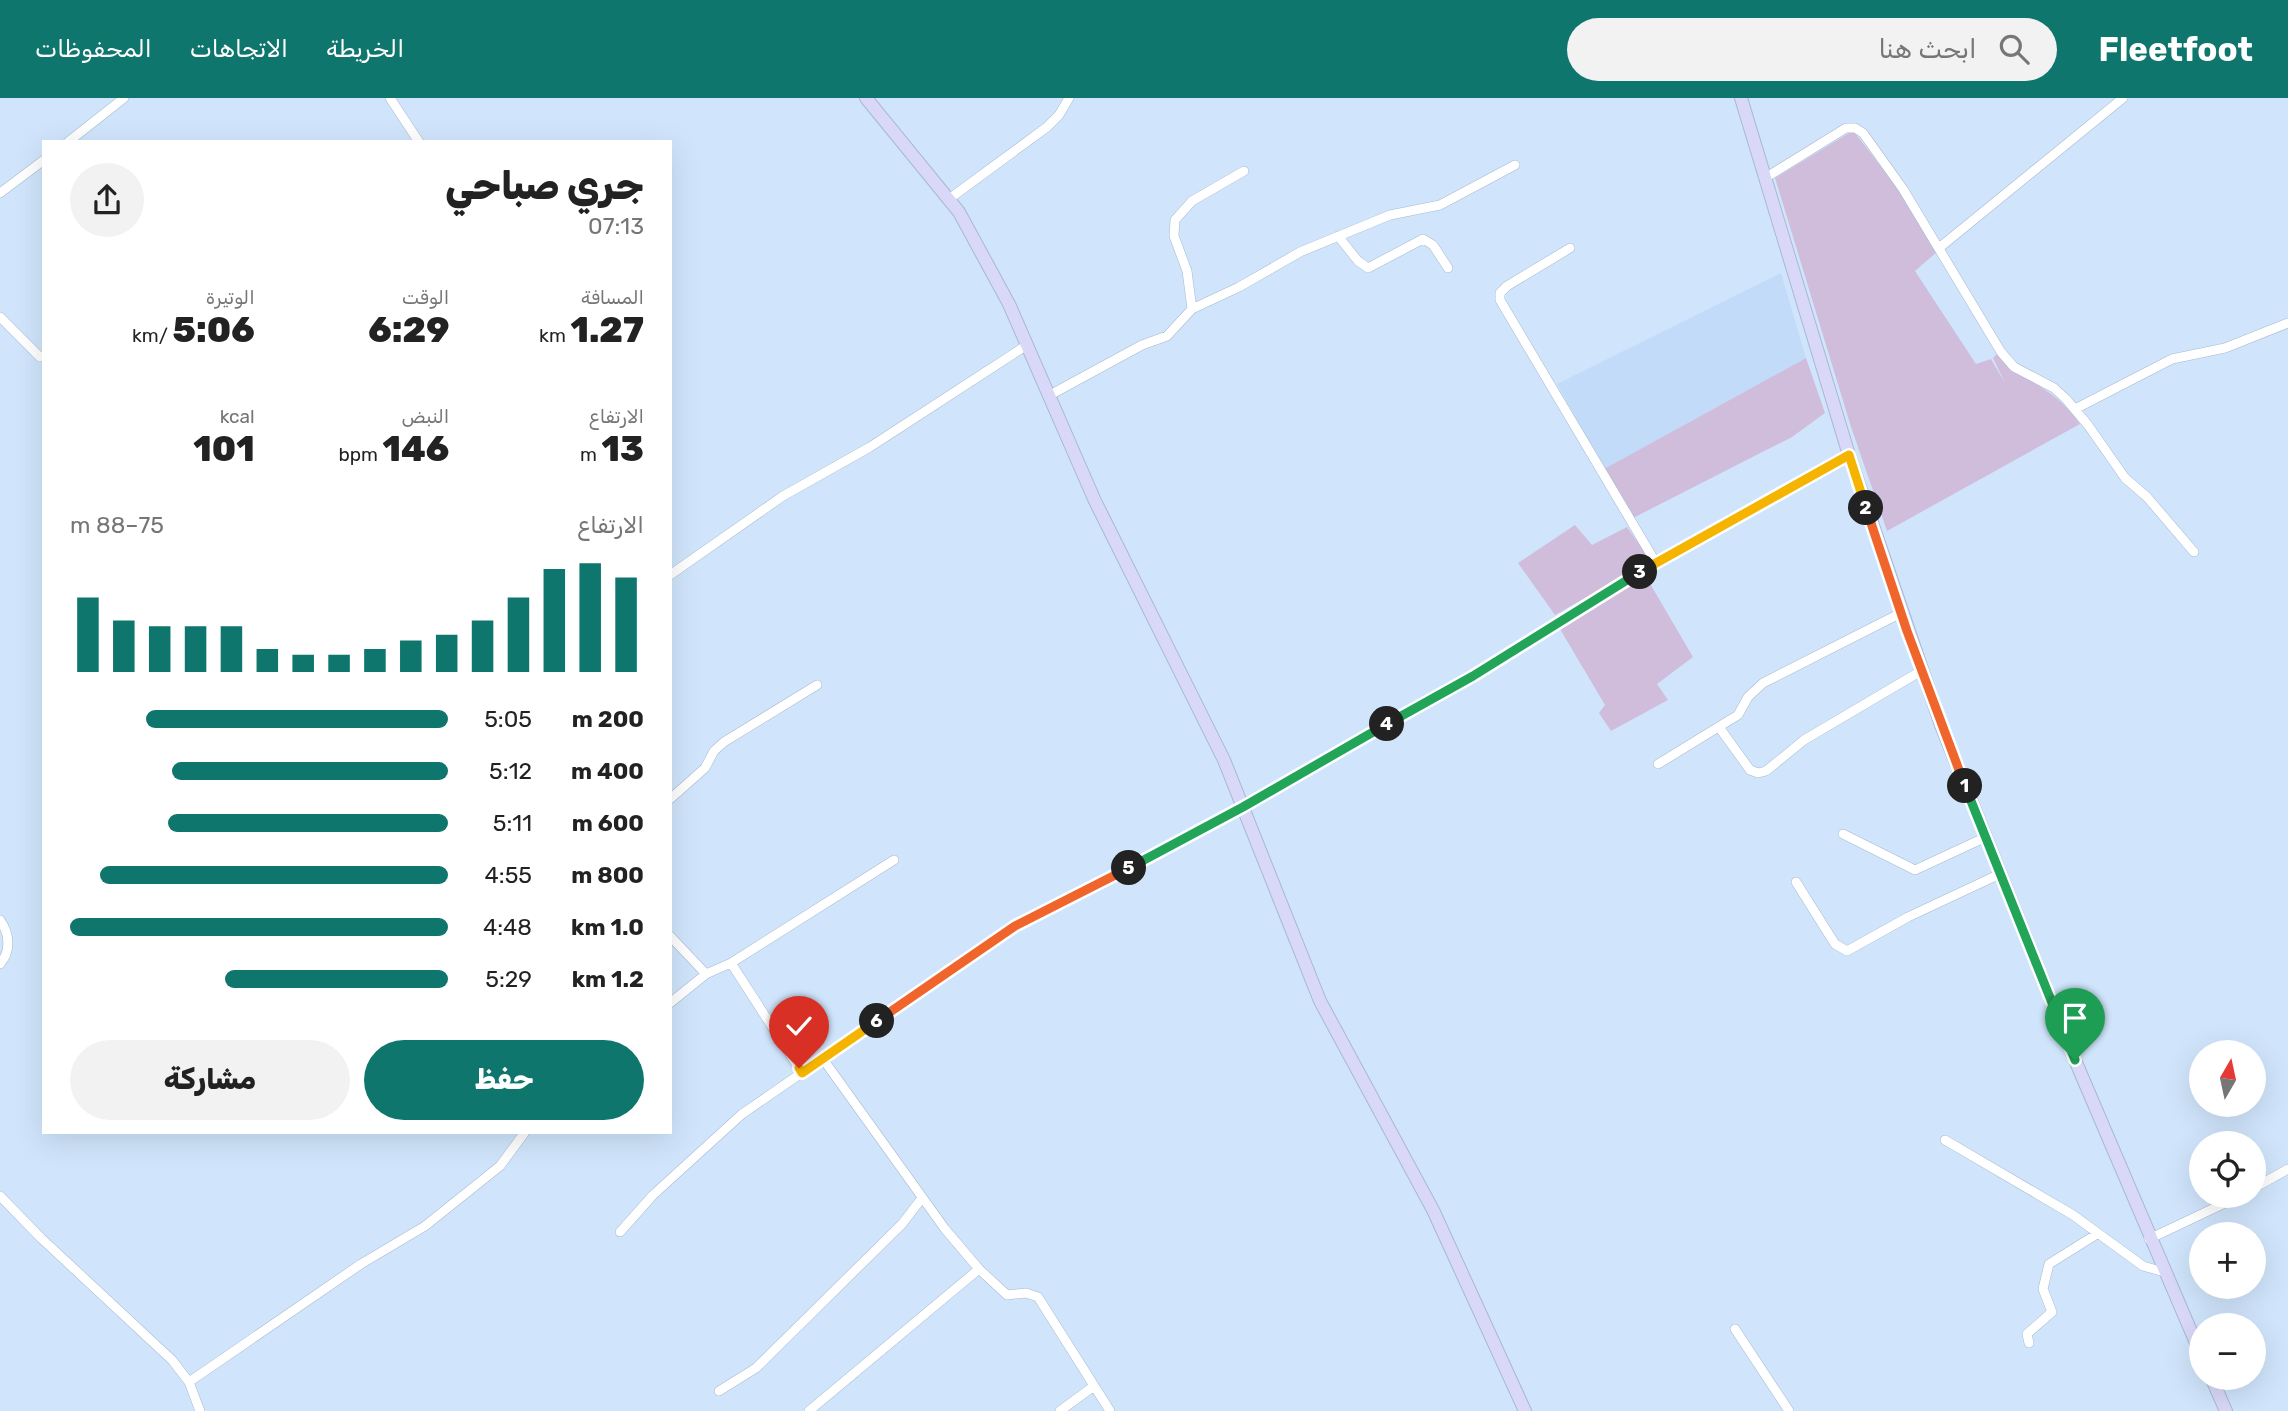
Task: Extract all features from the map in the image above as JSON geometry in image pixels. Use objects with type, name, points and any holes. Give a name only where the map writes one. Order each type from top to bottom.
[{"type":"street","points":[[71,140],[124,98]]},
{"type":"street","points":[[390,98],[418,140]]},
{"type":"street","points":[[866,98],[949,200],[981,252],[1027,345],[1095,501],[1208,728],[1243,807],[1320,1001],[1433,1210],[1525,1411]]},
{"type":"street","points":[[949,200],[1047,127],[1059,115],[1069,98]]},
{"type":"street","points":[[1741,98],[1849,455],[1921,671],[2149,1239],[2189,1328]]},
{"type":"street","points":[[1939,248],[2123,98]]},
{"type":"street","points":[[1765,178],[1846,128],[1863,132],[1903,189],[2001,352],[2014,367],[2054,388],[2075,409],[2125,478],[2147,498],[2194,552]]},
{"type":"street","points":[[0,193],[42,162]]},
{"type":"street","points":[[1050,396],[1142,345],[1167,336],[1192,309],[1239,287],[1300,252],[1390,215],[1440,205],[1515,165]]},
{"type":"street","points":[[1192,309],[1187,271],[1174,236],[1175,220],[1192,201],[1244,172]]},
{"type":"street","points":[[1338,236],[1357,261],[1368,268],[1423,239],[1433,245],[1448,268]]},
{"type":"street","points":[[1570,248],[1507,286],[1500,293],[1500,300],[1656,563]]},
{"type":"street","points":[[0,317],[40,357]]},
{"type":"street","points":[[2075,409],[2172,359],[2225,348],[2288,323]]},
{"type":"street","points":[[672,574],[783,496],[870,447],[1027,345]]},
{"type":"street","points":[[620,1232],[653,1195],[742,1114],[1015,926],[1243,807],[1473,676],[1656,563],[1849,455]]},
{"type":"street","points":[[1658,764],[1738,715],[1748,697],[1763,683],[1901,613]]},
{"type":"street","points":[[1719,727],[1750,769],[1758,773],[1766,771],[1804,740],[1921,671]]},
{"type":"street","points":[[672,797],[705,768],[714,751],[724,742],[817,685]]},
{"type":"street","points":[[1843,834],[1915,870],[1986,837]]},
{"type":"street","points":[[672,1001],[706,974],[731,962],[894,860]]},
{"type":"street","points":[[1796,882],[1835,944],[1847,951],[1908,917],[2002,873]]},
{"type":"street","points":[[0,920],[9,944],[7,957],[0,964]]},
{"type":"street","points":[[672,938],[706,974]]},
{"type":"street","points":[[731,962],[802,1073]]},
{"type":"street","points":[[823,1059],[922,1198],[979,1269],[1007,1295],[1026,1293],[1038,1297],[1110,1411]]},
{"type":"street","points":[[190,1382],[330,1285],[425,1226],[509,1157],[524,1134]]},
{"type":"street","points":[[1945,1140],[2073,1215],[2143,1266],[2164,1272]]},
{"type":"street","points":[[2266,1181],[2288,1169]]},
{"type":"street","points":[[0,1196],[40,1238],[172,1360],[190,1382],[200,1411]]},
{"type":"street","points":[[719,1391],[757,1368],[902,1224],[922,1198]]},
{"type":"street","points":[[2149,1239],[2215,1208]]},
{"type":"street","points":[[2029,1343],[2027,1334],[2052,1312],[2043,1289],[2049,1264],[2097,1234]]},
{"type":"street","points":[[809,1411],[979,1269]]},
{"type":"street","points":[[1735,1329],[1789,1411]]},
{"type":"street","points":[[1060,1411],[1094,1386]]},
{"type":"street","points":[[2217,1390],[2226,1411]]},
{"type":"shaded area","points":[[1849,133],[1855,133],[1908,202],[1938,251],[1915,271],[1976,364],[1991,359],[2005,383],[1993,358],[1997,354],[2060,401],[2080,424],[1887,531],[1851,427],[1775,178]]},
{"type":"shaded area","points":[[1781,273],[1806,358],[1604,469],[1557,384]]},
{"type":"shaded area","points":[[1806,358],[1825,413],[1792,437],[1633,518],[1604,469]]},
{"type":"shaded area","points":[[1575,525],[1592,545],[1627,527],[1651,561],[1555,615],[1518,563]]},
{"type":"shaded area","points":[[1645,575],[1693,657],[1657,684],[1668,700],[1611,731],[1599,713],[1605,705],[1557,624]]},
{"type":"route","points":[[799,1068],[802,1073],[815,1065],[1015,926],[1243,807],[1473,676],[1558,620],[1656,563],[1849,455],[1941,725],[2075,1060]]}]
